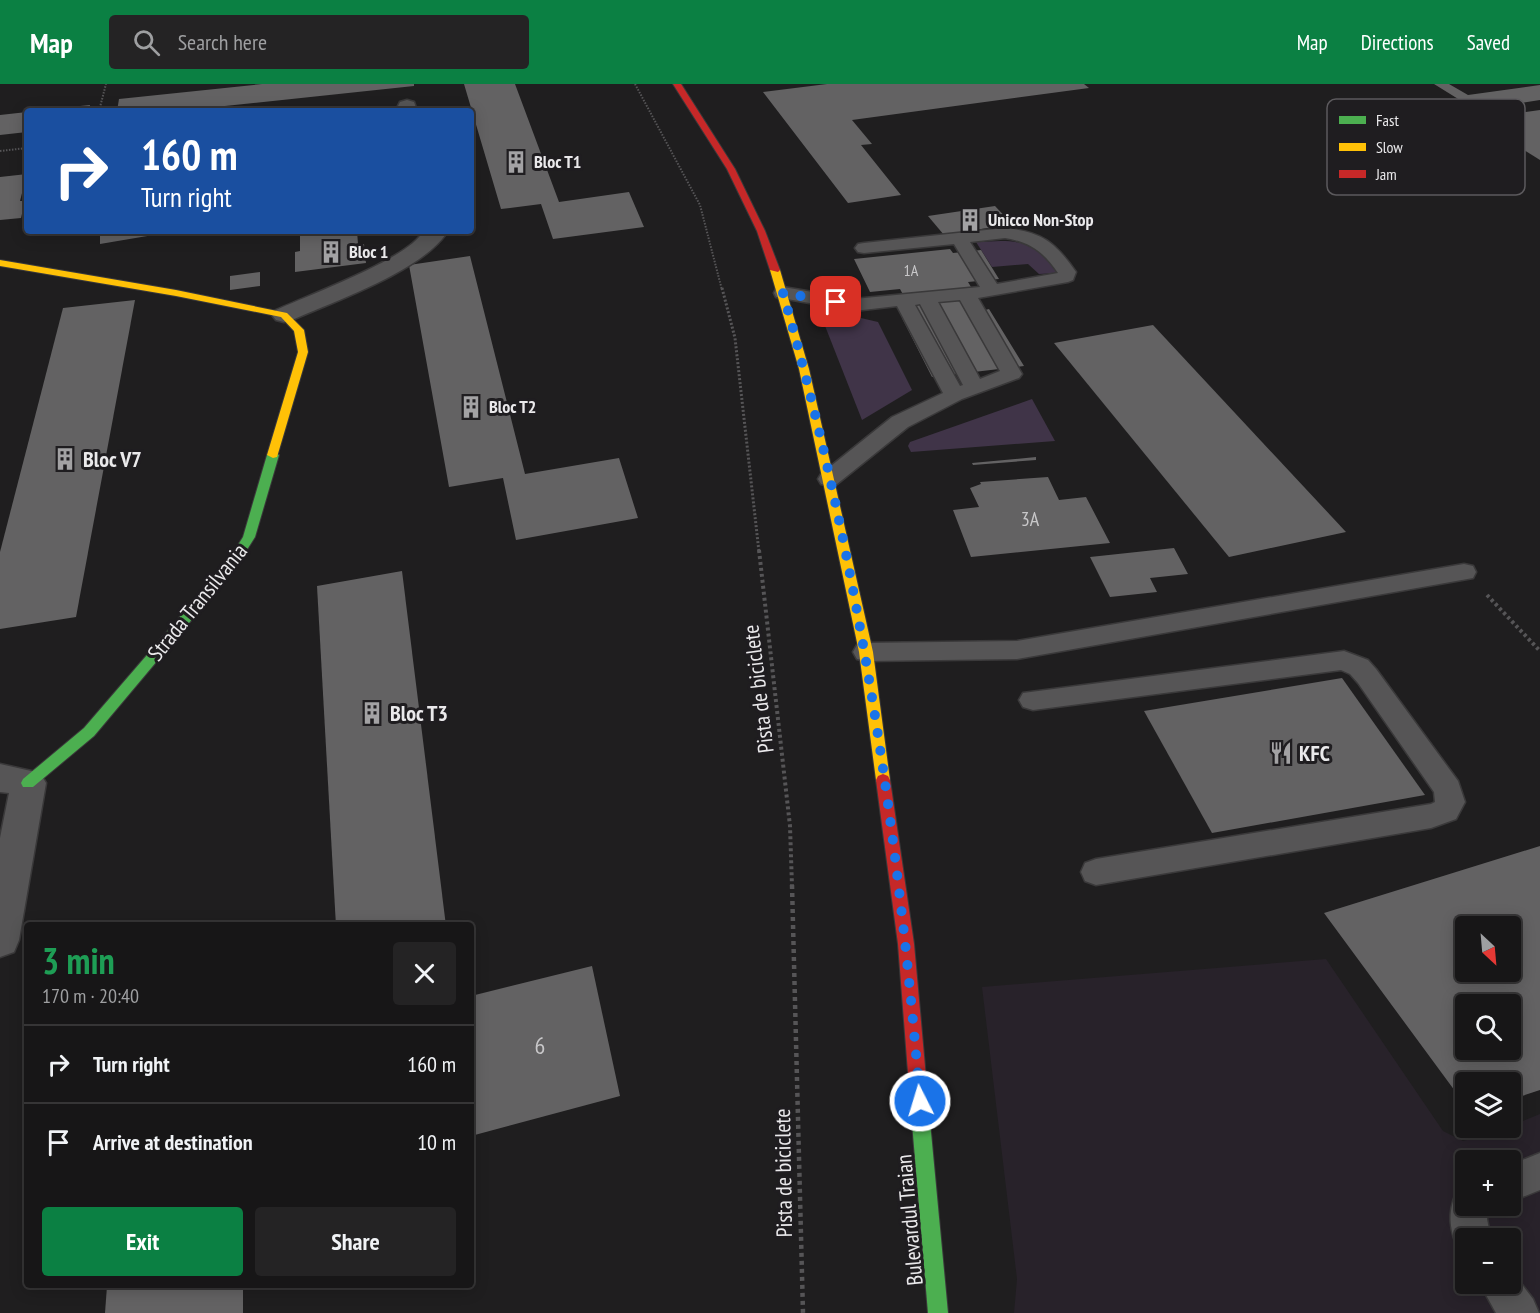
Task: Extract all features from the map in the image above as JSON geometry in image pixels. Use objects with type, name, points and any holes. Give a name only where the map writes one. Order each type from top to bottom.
[{"type":"main road","name":"Bulevardul Traian","points":[[680,84],[731,169],[761,231],[783,293],[804,369],[866,652],[906,944],[938,1313]]},
{"type":"main road","points":[[0,263],[176,293],[284,315]]},
{"type":"main road","name":"Strada Transilvania","points":[[14,781],[89,732],[232,564],[249,537],[303,352],[303,336],[296,324],[284,315]]},
{"type":"street","points":[[284,315],[396,262],[425,245],[435,234]]},
{"type":"street","name":"Strada Transilvania","points":[[0,940],[14,781]]},
{"type":"lane","points":[[783,293],[854,305],[992,291],[1061,278],[1066,276],[1067,272],[1044,243],[1037,239],[1005,233],[864,248]]},
{"type":"lane","points":[[959,238],[992,291]]},
{"type":"lane","points":[[829,479],[900,422],[973,388],[1012,374],[966,294]]},
{"type":"lane","points":[[935,297],[973,388]]},
{"type":"lane","points":[[903,300],[973,388]]},
{"type":"lane","points":[[866,652],[1017,650],[1464,572]]},
{"type":"lane","points":[[1033,700],[1344,660],[1359,667],[1367,676],[1448,789],[1450,802],[1446,811],[1431,816],[1096,872]]},
{"type":"lane","points":[[1521,1180],[1540,1172]]},
{"type":"lane","points":[[1506,1294],[1519,1313]]},
{"type":"path","points":[[100,108],[106,84]]},
{"type":"path","name":"Pista de biciclete","points":[[635,84],[700,205],[735,338],[790,826],[803,1313]]},
{"type":"path","points":[[0,152],[24,148]]},
{"type":"path","points":[[1464,572],[1540,651]]},
{"type":"shaded area","points":[[1011,241],[1034,248],[1046,258],[1057,273],[1039,274],[1028,264],[992,267],[976,242]]},
{"type":"shaded area","points":[[818,308],[878,322],[912,390],[862,420]]},
{"type":"shaded area","points":[[1032,399],[1055,441],[911,452],[908,446],[910,442]]},
{"type":"shaded area","points":[[1326,959],[1443,1131],[1463,1141],[1474,1138],[1521,1138],[1521,1122],[1540,1114],[1540,1313],[1014,1313],[1017,1279],[982,987]]},
{"type":"building","points":[[262,84],[414,84],[414,86],[205,108],[118,108],[119,99]]},
{"type":"building","name":"Bloc T1","points":[[464,84],[515,84],[559,202],[629,192],[644,227],[553,239],[541,204],[501,209],[474,118],[474,108],[471,108]]},
{"type":"building","points":[[827,84],[1084,84],[1089,88],[852,120],[872,144],[861,145],[901,195],[848,203],[763,92]]},
{"type":"building","points":[[1434,84],[1449,84],[1468,95],[1540,85],[1540,100],[1525,102],[1525,99],[1458,99]]},
{"type":"building","points":[[90,105],[90,108],[61,108]]},
{"type":"building","points":[[1540,110],[1540,160],[1525,151],[1525,112]]},
{"type":"building","points":[[24,112],[24,132],[0,135],[0,115]]},
{"type":"building","points":[[24,174],[24,189],[20,201],[24,201],[21,218],[0,220],[0,177]]},
{"type":"building","name":"Unicco Non-Stop","points":[[995,206],[1012,224],[944,235],[928,216]]},
{"type":"building","points":[[100,234],[159,234],[100,244]]},
{"type":"building","name":"Bloc 1","points":[[293,234],[357,234],[358,244],[364,244],[366,263],[295,272],[295,252],[300,251],[300,236],[293,236]]},
{"type":"building","points":[[950,249],[953,253],[981,250],[999,279],[968,282],[985,310],[989,309],[1024,366],[932,377],[902,318],[915,317],[900,289],[870,292],[854,259]]},
{"type":"building","name":"Bloc T2","points":[[470,256],[525,474],[619,458],[638,518],[516,540],[503,478],[449,487],[409,265]]},
{"type":"building","points":[[260,272],[260,286],[230,290],[230,276]]},
{"type":"building","name":"Bloc V7","points":[[135,300],[76,617],[0,629],[0,552],[63,308]]},
{"type":"building","points":[[1153,325],[1346,532],[1229,557],[1054,343]]},
{"type":"building","points":[[1036,457],[1036,460],[973,465],[972,463]]},
{"type":"building","points":[[1048,477],[1059,500],[1086,497],[1110,543],[971,557],[953,510],[979,507],[970,488],[981,484],[980,482]]},
{"type":"building","points":[[1174,548],[1188,574],[1150,578],[1157,592],[1110,597],[1090,557]]},
{"type":"building","name":"Bloc T3","points":[[402,571],[446,922],[336,922],[317,586]]},
{"type":"building","name":"KFC","points":[[1342,678],[1425,795],[1212,833],[1144,711]]},
{"type":"building","points":[[1540,846],[1540,1090],[1521,1096],[1521,1072],[1455,1072],[1455,1091],[1324,913]]},
{"type":"building","points":[[592,966],[620,1096],[474,1135],[474,995]]},
{"type":"building","points":[[107,1288],[243,1288],[243,1313],[105,1313]]},
{"type":"traffic: fast","points":[[28,783],[89,732],[232,564],[249,537],[273,455]]},
{"type":"traffic: fast","points":[[920,1111],[938,1313]]},
{"type":"traffic: slow","points":[[0,263],[176,293],[284,315],[299,330],[303,352],[273,455]]},
{"type":"traffic: slow","points":[[775,270],[804,369],[866,652],[883,780]]},
{"type":"traffic: jam","points":[[677,84],[731,169],[761,231],[775,270]]},
{"type":"traffic: jam","points":[[883,780],[906,944],[920,1111]]},
{"type":"place","name":"Bloc T1","points":[[516,162]]},
{"type":"place","name":"Unicco Non-Stop","points":[[970,220]]},
{"type":"place","name":"Bloc 1","points":[[331,252]]},
{"type":"place","name":"Bloc T2","points":[[471,407]]},
{"type":"place","name":"Bloc V7","points":[[65,459]]},
{"type":"place","name":"Bloc T3","points":[[372,713]]},
{"type":"place","name":"KFC","points":[[1281,753]]},
{"type":"route","points":[[836,302],[783,293],[804,369],[866,652],[906,944],[920,1101]]}]
